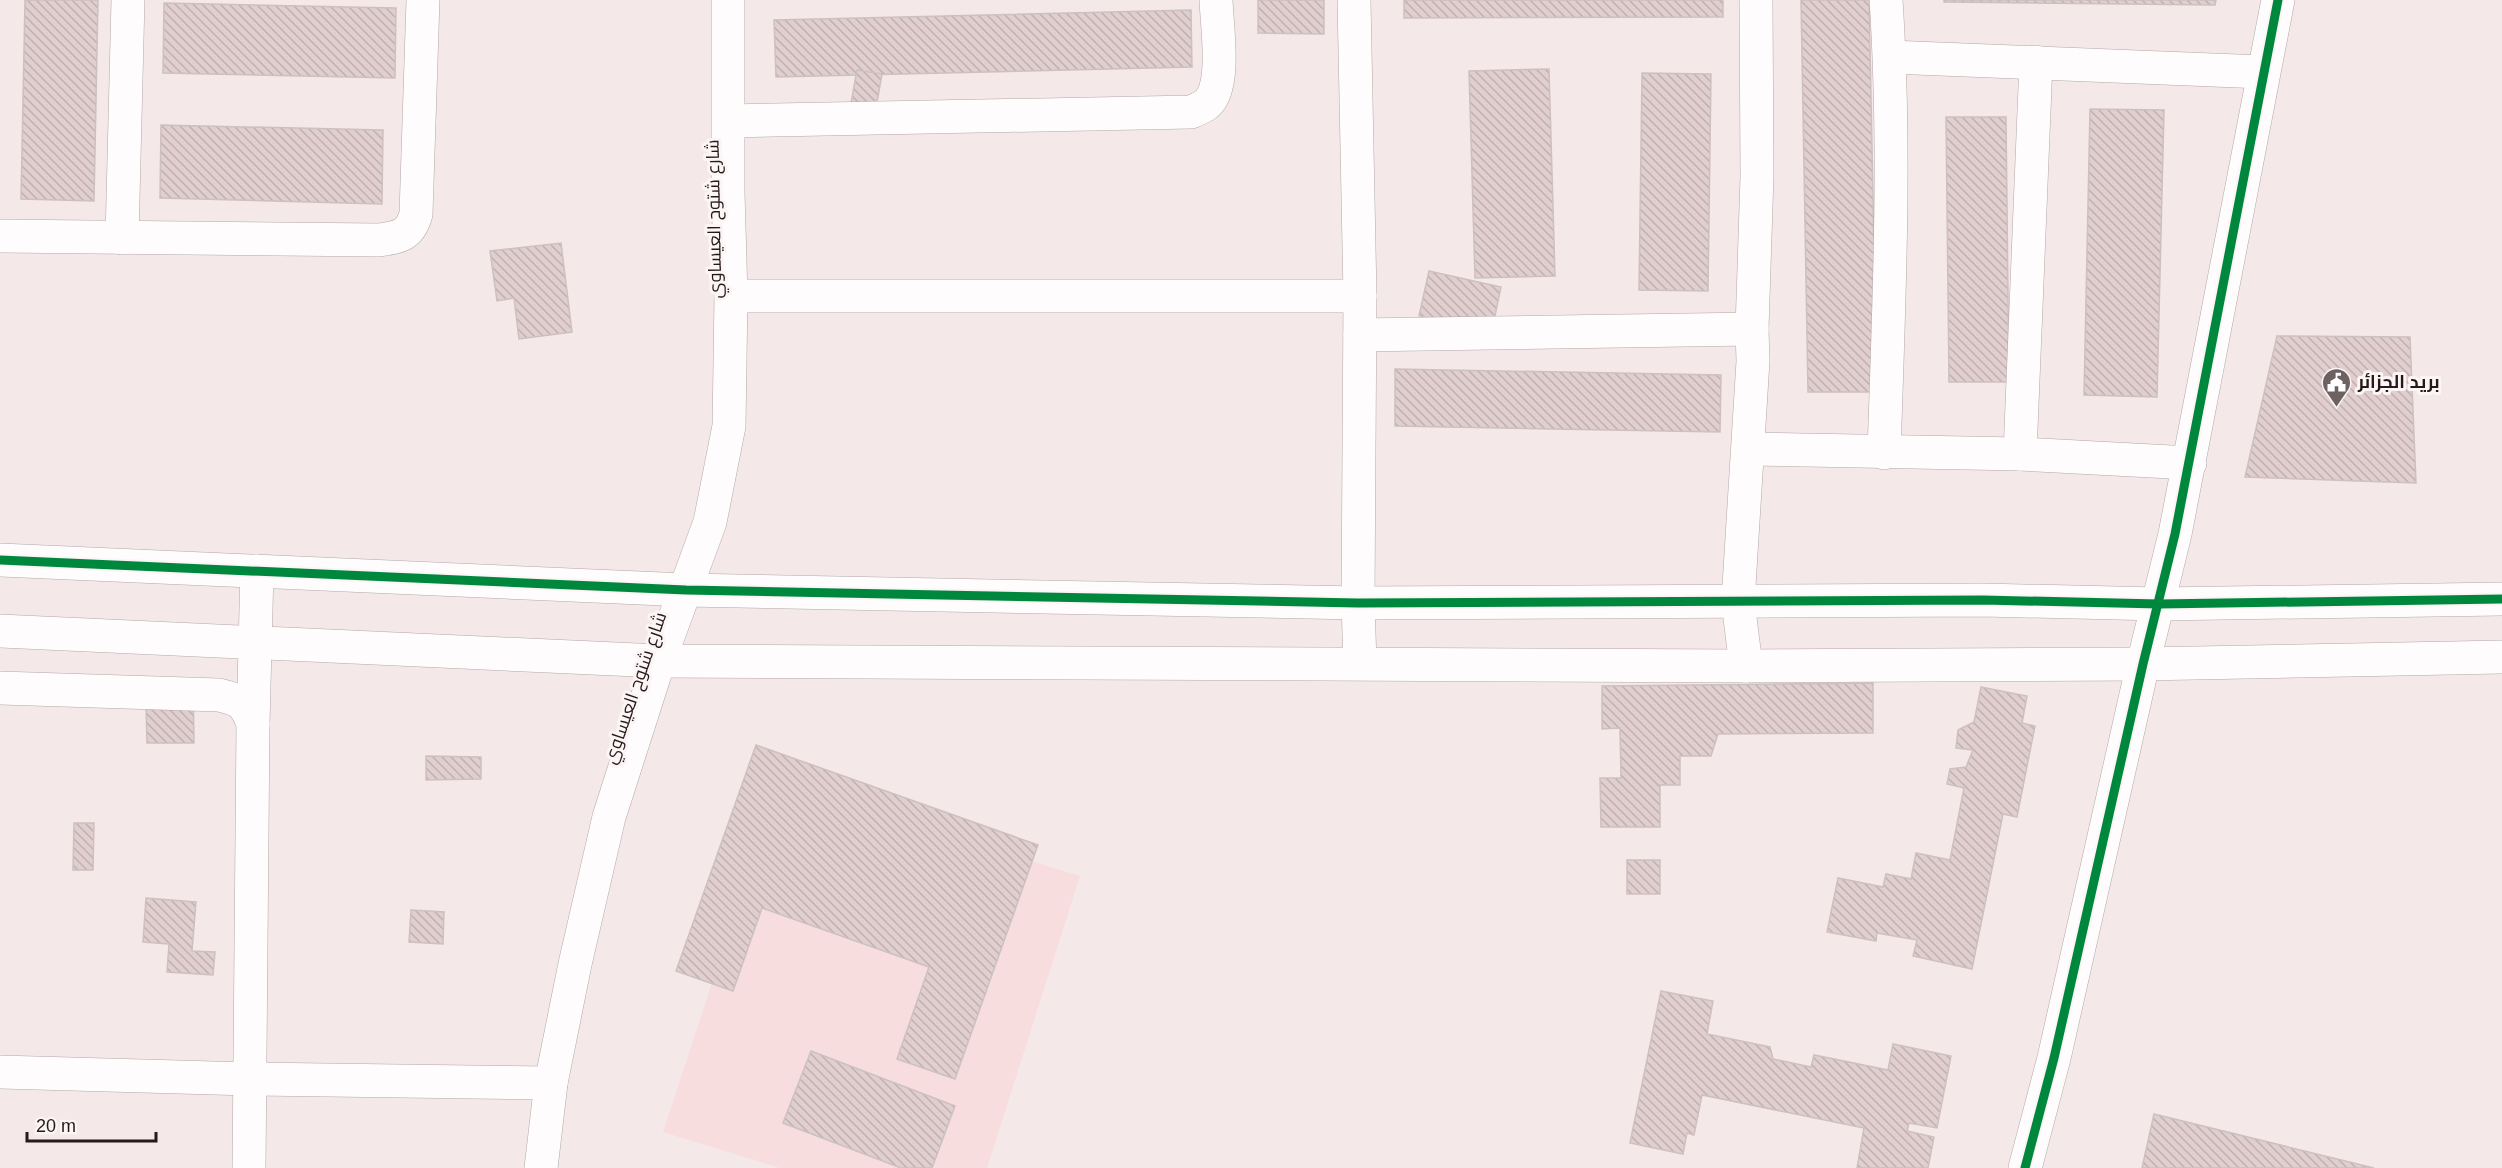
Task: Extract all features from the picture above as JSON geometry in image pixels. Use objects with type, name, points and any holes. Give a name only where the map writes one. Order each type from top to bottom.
[{"type":"street","points":[[122,237],[128,0]]},
{"type":"street","points":[[0,236],[379,240],[401,237],[409,231],[416,214],[423,0]]},
{"type":"street","name":"شارع شتوح العيساوي","points":[[541,1168],[552,1083],[575,964],[609,817],[659,661],[710,522],[729,426],[731,296],[728,0]]},
{"type":"street","points":[[729,121],[1191,112],[1206,106],[1212,98],[1217,83],[1216,0]]},
{"type":"street","points":[[1354,0],[1360,296],[1358,603],[1360,663]]},
{"type":"street","points":[[1746,666],[1738,602],[1753,361],[1757,176],[1756,0]]},
{"type":"street","points":[[1884,453],[1890,279],[1890,57],[1886,0]]},
{"type":"street","points":[[2025,1168],[2054,1058],[2143,664],[2160,604],[2190,463],[2278,0]]},
{"type":"street","points":[[1890,57],[2263,72]]},
{"type":"street","points":[[2020,454],[2036,62]]},
{"type":"street","points":[[731,296],[1360,296]]},
{"type":"street","points":[[1360,334],[1752,330]]},
{"type":"street","points":[[1749,449],[2020,454],[2190,463]]},
{"type":"street","points":[[0,560],[686,590],[1358,603],[1983,600],[2160,604],[2502,599]]},
{"type":"street","points":[[249,1168],[253,724],[257,571]]},
{"type":"street","points":[[0,631],[659,661],[1746,666],[2143,664],[2502,657]]},
{"type":"street","points":[[0,688],[219,695],[236,699],[247,707],[253,724]]},
{"type":"street","points":[[0,1072],[250,1079],[552,1083]]},
{"type":"shaded area","points":[[779,779],[948,836],[1080,876],[987,1168],[780,1168],[663,1132]]},
{"type":"building","points":[[25,0],[98,0],[94,201],[21,199]]},
{"type":"building","points":[[1258,0],[1324,0],[1324,34],[1258,33]]},
{"type":"building","points":[[1404,0],[1723,0],[1723,17],[1404,18]]},
{"type":"building","points":[[1801,0],[1869,0],[1877,392],[1808,392]]},
{"type":"building","points":[[1944,0],[2216,0],[2215,5],[1944,2]]},
{"type":"building","points":[[164,3],[396,8],[395,78],[163,73]]},
{"type":"building","points":[[1191,10],[1192,67],[776,77],[774,20]]},
{"type":"building","points":[[1549,69],[1555,276],[1475,278],[1469,71]]},
{"type":"building","points":[[857,70],[882,74],[876,108],[851,103]]},
{"type":"building","points":[[1642,73],[1711,74],[1708,291],[1639,290]]},
{"type":"building","points":[[2090,109],[2164,110],[2157,397],[2084,395]]},
{"type":"building","points":[[1946,117],[2006,117],[2009,382],[1949,382]]},
{"type":"building","points":[[161,125],[383,130],[382,204],[160,198]]},
{"type":"building","points":[[561,243],[572,332],[519,339],[514,298],[497,301],[490,251]]},
{"type":"building","points":[[1429,271],[1501,287],[1490,340],[1439,320],[1419,316]]},
{"type":"building","name":"بريد الجزائر","points":[[2277,336],[2410,337],[2416,483],[2245,477]]},
{"type":"building","points":[[1395,369],[1721,375],[1720,432],[1395,426]]},
{"type":"building","points":[[193,678],[194,743],[147,743],[146,704]]},
{"type":"building","points":[[1873,683],[1873,733],[1718,734],[1711,756],[1680,756],[1680,785],[1660,785],[1660,827],[1601,827],[1600,778],[1621,778],[1620,728],[1602,729],[1602,686]]},
{"type":"building","points":[[1981,687],[2027,696],[2022,723],[2035,726],[2017,817],[2003,814],[1972,969],[1913,956],[1917,940],[1877,933],[1876,941],[1827,932],[1838,878],[1883,887],[1886,874],[1911,879],[1916,853],[1950,860],[1964,788],[1947,784],[1950,769],[1966,767],[1973,750],[1956,748],[1958,730],[1974,722]]},
{"type":"building","points":[[756,745],[1038,845],[955,1079],[897,1059],[929,967],[762,908],[733,991],[676,971]]},
{"type":"building","points":[[426,756],[481,757],[481,779],[426,780]]},
{"type":"building","points":[[74,823],[94,823],[93,870],[73,870]]},
{"type":"building","points":[[1627,860],[1660,860],[1660,894],[1627,894]]},
{"type":"building","points":[[146,898],[196,902],[192,951],[215,952],[213,975],[167,972],[169,944],[143,942]]},
{"type":"building","points":[[411,910],[444,912],[443,944],[409,942]]},
{"type":"building","points":[[1661,991],[1713,1001],[1707,1034],[1770,1047],[1773,1059],[1811,1067],[1814,1055],[1888,1070],[1893,1044],[1951,1056],[1937,1128],[1909,1123],[1907,1131],[1934,1137],[1928,1168],[1857,1168],[1864,1128],[1702,1095],[1694,1135],[1687,1133],[1683,1154],[1630,1143]]},
{"type":"building","points":[[811,1051],[955,1106],[932,1168],[901,1168],[783,1123]]},
{"type":"building","points":[[2154,1114],[2374,1168],[2142,1168]]},
{"type":"cycle path","points":[[2025,1168],[2054,1058],[2143,664],[2175,534],[2278,0]]},
{"type":"cycle path","points":[[0,560],[686,590],[1358,603],[1983,600],[2159,604],[2502,599]]},
{"type":"place","name":"بريد الجزائر","points":[[2337,408]]}]
